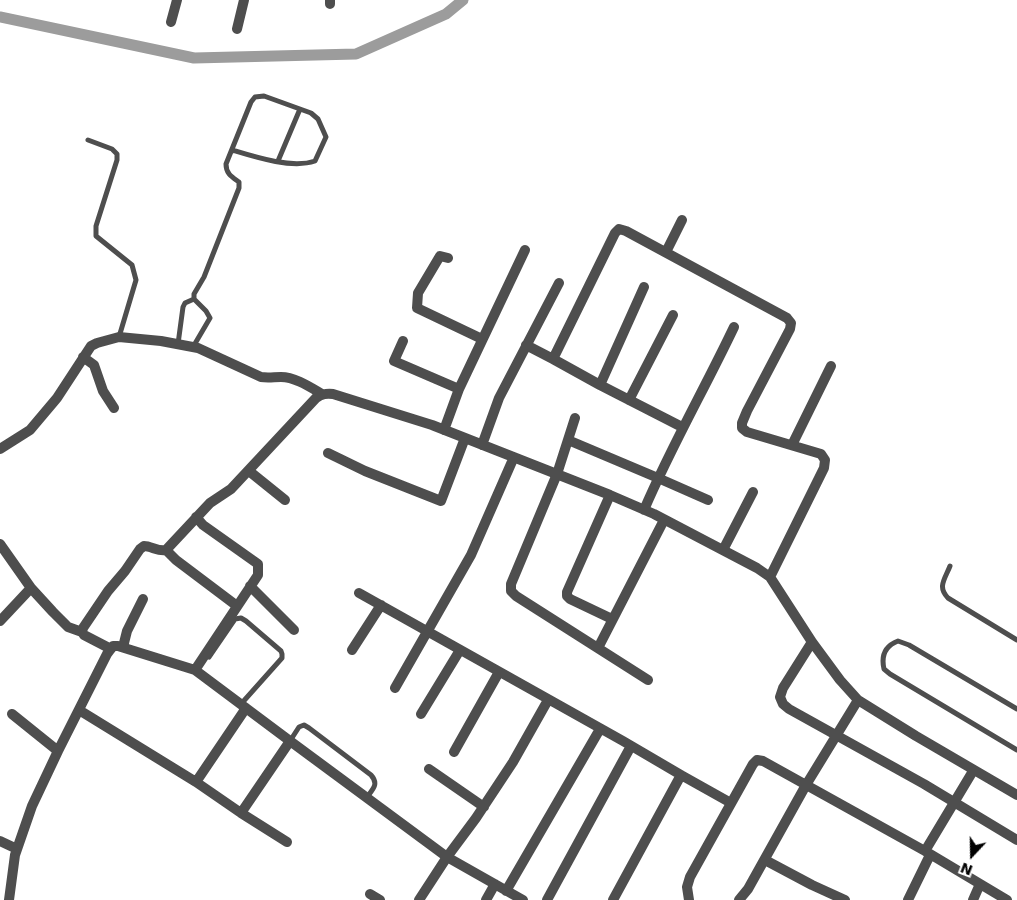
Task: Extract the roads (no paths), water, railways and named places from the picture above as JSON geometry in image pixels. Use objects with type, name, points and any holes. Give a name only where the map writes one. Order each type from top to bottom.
[{"type":"street","points":[[171,22],[177,0]]},
{"type":"street","points":[[237,29],[244,0]]},
{"type":"street","points":[[666,252],[682,220]]},
{"type":"street","points":[[553,359],[611,240],[619,229],[666,252],[787,318],[791,323],[790,329],[747,411],[742,428],[747,432],[821,454],[825,460],[824,468],[770,577]]},
{"type":"street","points":[[444,430],[458,389],[525,250]]},
{"type":"street","points":[[448,258],[440,256],[418,293],[417,308],[482,339]]},
{"type":"street","points":[[482,445],[499,398],[559,282]]},
{"type":"street","points":[[600,385],[644,287]]},
{"type":"street","points":[[629,400],[673,315]]},
{"type":"street","points":[[644,510],[682,428],[710,378],[734,327]]},
{"type":"street","points":[[0,449],[30,430],[57,398],[91,346],[119,338],[160,341],[198,348],[261,377],[287,377],[322,394]]},
{"type":"street","points":[[403,340],[394,360],[458,389]]},
{"type":"street","points":[[526,345],[682,428]]},
{"type":"street","points":[[84,357],[94,365],[103,391],[114,408]]},
{"type":"street","points":[[792,445],[830,366]]},
{"type":"street","points":[[166,550],[210,503],[231,489],[249,471],[316,398],[326,393],[333,394],[444,430],[610,495],[644,510],[757,568],[770,577],[812,642],[840,680],[858,700],[923,741],[1017,795]]},
{"type":"street","points":[[576,418],[557,474],[511,584],[511,591],[648,680]]},
{"type":"street","points":[[328,453],[365,471],[441,501],[465,438]]},
{"type":"street","points":[[568,440],[708,500]]},
{"type":"street","points":[[395,688],[471,555],[514,457]]},
{"type":"street","points":[[249,471],[285,500]]},
{"type":"street","points":[[723,550],[752,492]]},
{"type":"street","points":[[610,495],[566,592],[570,599],[612,619]]},
{"type":"street","points":[[196,517],[204,525],[258,564],[258,575],[197,671]]},
{"type":"street","points":[[598,648],[664,520]]},
{"type":"street","points":[[0,544],[31,588],[68,627],[82,632],[84,635],[110,649]]},
{"type":"street","points":[[82,632],[108,591],[125,571],[140,548],[144,546],[166,550],[176,560],[237,606]]},
{"type":"street","points":[[250,586],[294,630]]},
{"type":"street","points":[[0,621],[31,588]]},
{"type":"street","points":[[359,593],[731,803]]},
{"type":"street","points":[[123,647],[127,632],[143,599]]},
{"type":"street","points":[[352,650],[381,605]]},
{"type":"street","points":[[812,642],[783,688],[780,697],[783,704],[954,801],[1017,840]]},
{"type":"street","points":[[9,900],[15,854],[32,806],[110,649],[113,646],[118,646],[197,671],[448,857],[523,900]]},
{"type":"street","points":[[422,714],[460,650]]},
{"type":"street","points":[[454,752],[499,672]]},
{"type":"street","points":[[420,900],[513,762],[548,700]]},
{"type":"street","points":[[738,900],[748,890],[806,785],[858,700]]},
{"type":"street","points":[[196,782],[244,706]]},
{"type":"street","points":[[79,710],[196,782],[287,842]]},
{"type":"street","points":[[12,714],[58,751]]},
{"type":"street","points":[[506,891],[600,729]]},
{"type":"street","points":[[241,813],[290,741]]},
{"type":"street","points":[[547,900],[631,746]]},
{"type":"street","points":[[689,900],[687,886],[690,877],[757,760],[763,761],[806,785],[1007,900]]},
{"type":"street","points":[[430,769],[484,807]]},
{"type":"street","points":[[908,900],[927,853],[954,801],[973,770]]},
{"type":"street","points":[[613,900],[681,775]]},
{"type":"street","points":[[0,842],[17,849]]},
{"type":"street","points":[[765,860],[845,900]]},
{"type":"street","points":[[486,900],[495,884]]},
{"type":"street","points":[[973,900],[980,884]]},
{"type":"street","points":[[370,894],[380,900]]},
{"type":"lane","points":[[193,347],[210,318],[194,299],[194,294],[204,277],[239,188],[239,182],[229,175],[226,164],[251,102],[255,97],[264,96],[311,114],[318,119],[326,137],[315,161],[307,164],[267,160],[232,150]]},
{"type":"lane","points":[[278,161],[300,109]]},
{"type":"lane","points":[[88,140],[112,149],[118,154],[96,226],[96,236],[132,265],[136,280],[119,338]]},
{"type":"lane","points":[[178,344],[183,308],[186,302],[194,299]]},
{"type":"lane","points":[[950,566],[943,582],[944,594],[1017,640]]},
{"type":"lane","points":[[197,671],[236,620],[241,618],[246,621],[280,651],[282,658],[244,706]]},
{"type":"lane","points":[[1017,710],[909,645],[898,641],[888,647],[885,653],[883,658],[884,669],[890,674],[1017,750]]},
{"type":"lane","points":[[290,741],[299,727],[304,725],[309,728],[371,774],[375,779],[375,784],[367,798]]},
{"type":"waterway","points":[[0,17],[194,58],[356,54],[446,14],[463,0]]}]
